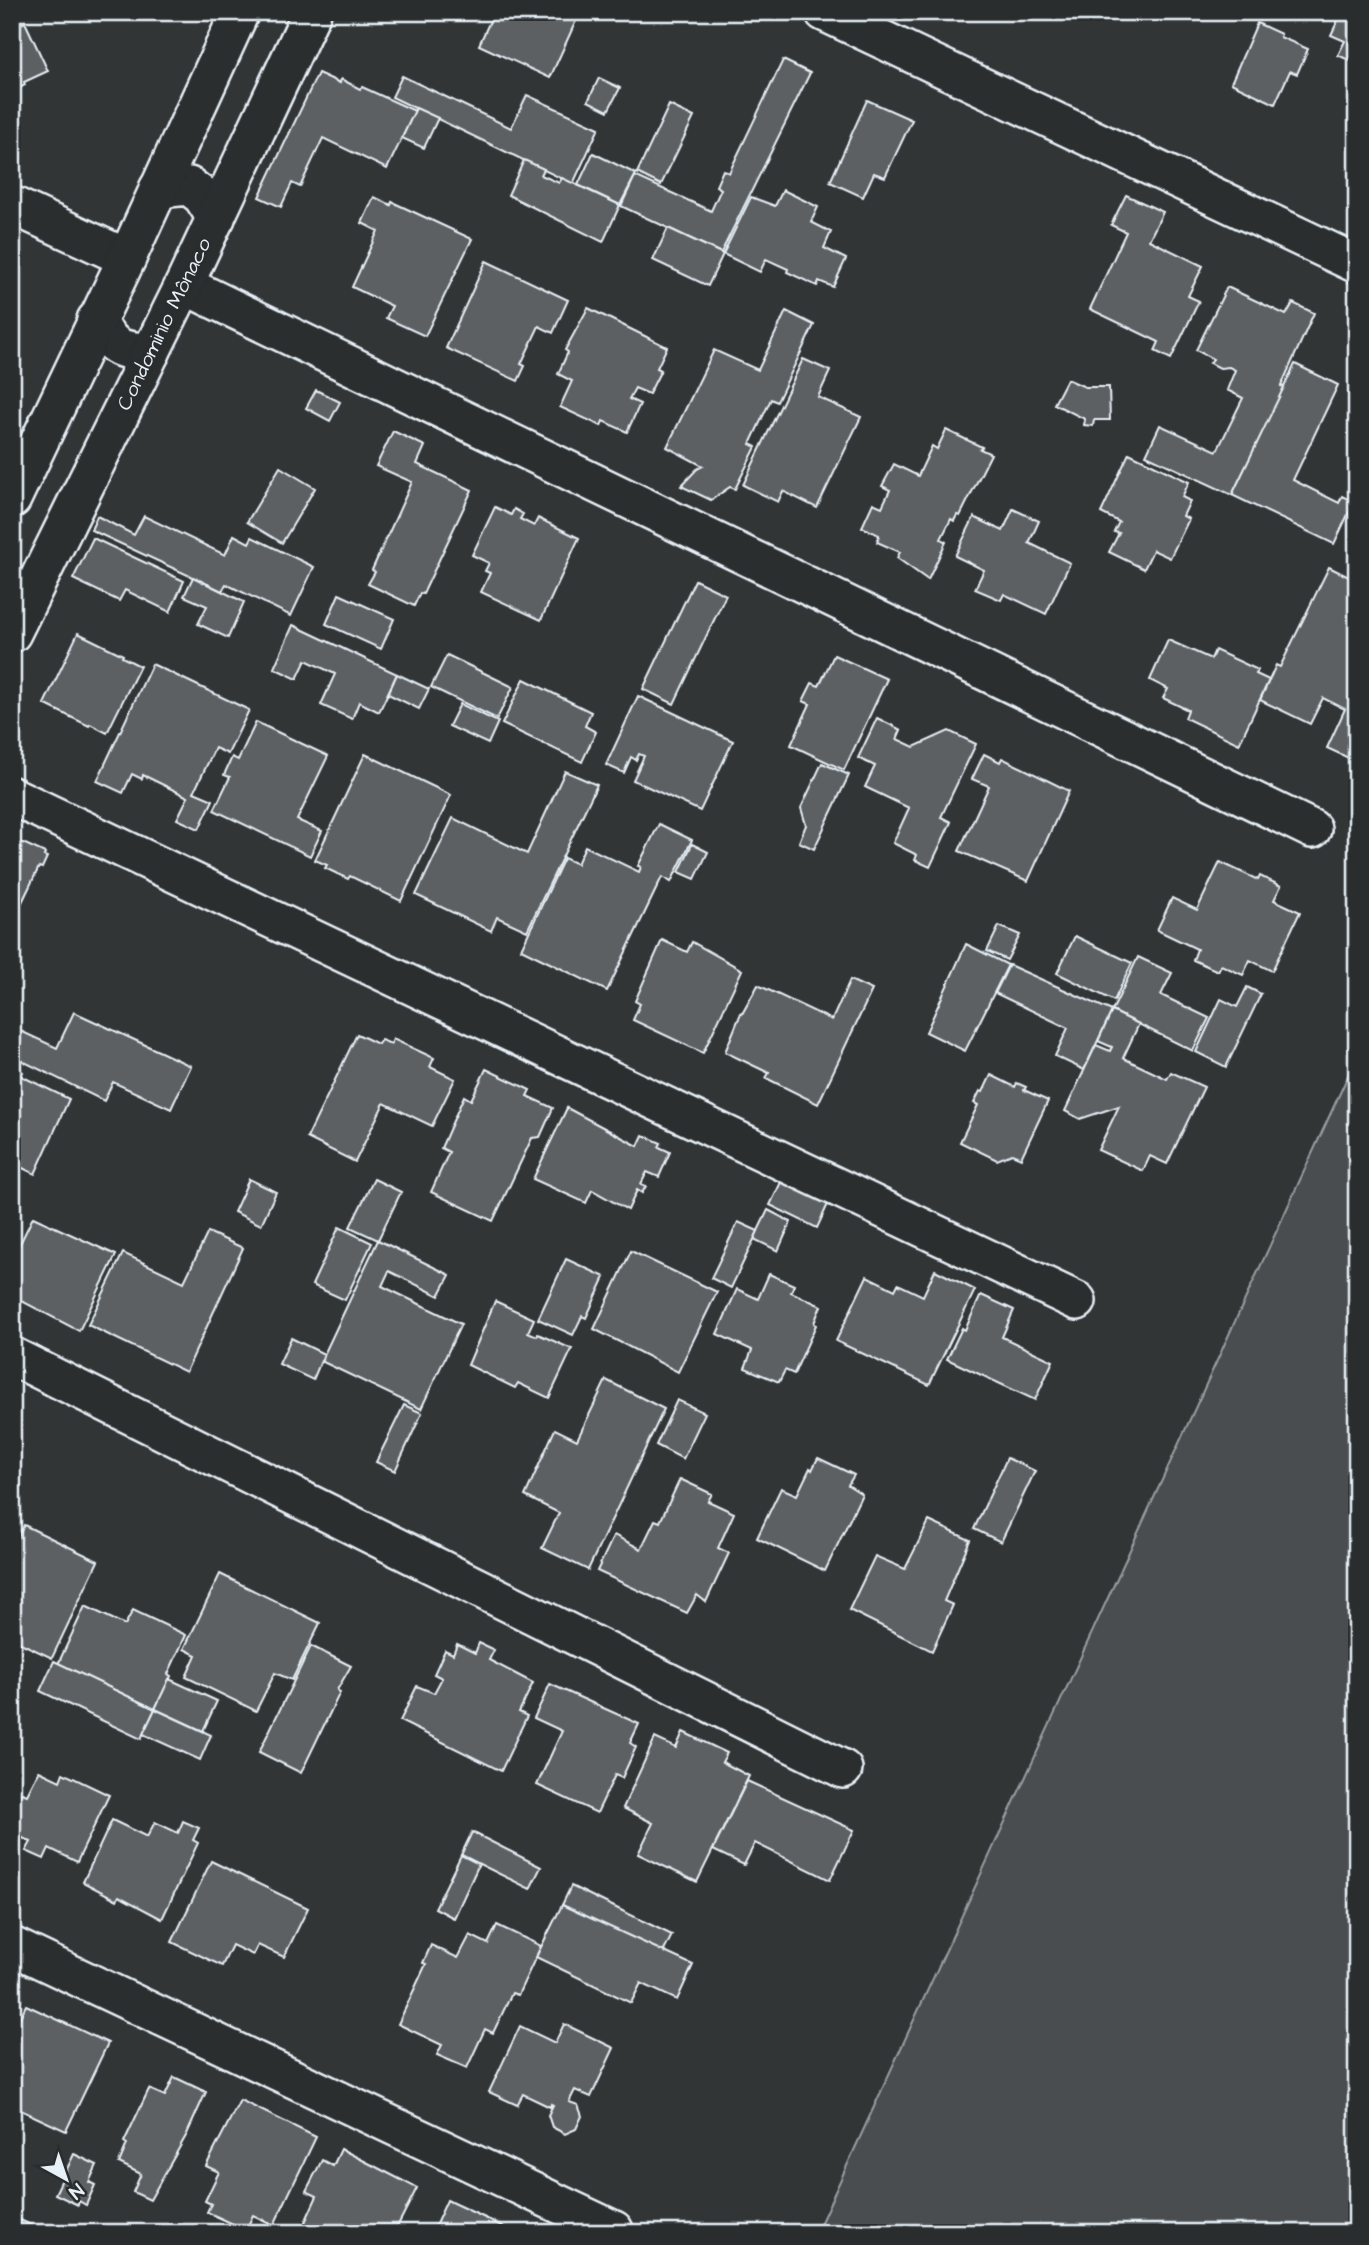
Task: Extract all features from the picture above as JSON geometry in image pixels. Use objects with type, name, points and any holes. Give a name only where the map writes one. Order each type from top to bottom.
[{"type":"street","points":[[12,499],[240,12]]},
{"type":"street","name":"Condominio Mônaco","points":[[12,633],[184,285],[312,12]]},
{"type":"street","points":[[824,12],[1357,264]]},
{"type":"street","points":[[158,189],[189,186],[202,196],[216,218]]},
{"type":"street","points":[[12,205],[127,258]]},
{"type":"street","points":[[184,285],[1312,829]]},
{"type":"street","points":[[96,320],[108,341],[127,351],[151,352]]},
{"type":"street","points":[[12,796],[1077,1301]]},
{"type":"street","points":[[12,1356],[843,1769]]},
{"type":"street","points":[[12,1945],[614,2230]]},
{"type":"shaded area","points":[[1357,1056],[1357,2233],[816,2233]]},
{"type":"building","points":[[494,12],[580,12],[550,78],[479,45]]},
{"type":"building","points":[[1342,12],[1357,12],[1357,64],[1338,55],[1345,41],[1331,35]]},
{"type":"building","points":[[25,22],[48,71],[24,82],[25,85],[12,92],[12,28]]},
{"type":"building","points":[[1257,23],[1308,49],[1297,74],[1290,71],[1275,104],[1231,83]]},
{"type":"building","points":[[783,60],[810,73],[721,253],[621,206],[635,176],[711,211],[721,189],[716,186],[723,170],[729,173]]},
{"type":"building","points":[[318,73],[340,83],[341,79],[360,89],[362,87],[415,111],[387,169],[323,138],[300,187],[292,183],[281,207],[259,197]]},
{"type":"building","points":[[402,76],[511,128],[527,95],[599,128],[573,184],[392,97]]},
{"type":"building","points":[[599,78],[620,88],[608,111],[588,101]]},
{"type":"building","points":[[867,100],[912,120],[885,177],[874,173],[863,197],[830,182]]},
{"type":"building","points":[[669,105],[694,117],[661,185],[637,173]]},
{"type":"building","points":[[416,108],[438,118],[424,148],[402,138]]},
{"type":"building","points":[[593,153],[636,174],[620,205],[578,185]]},
{"type":"building","points":[[524,160],[544,169],[541,175],[559,183],[562,178],[620,205],[603,242],[508,195]]},
{"type":"building","points":[[783,190],[818,207],[811,222],[831,232],[824,248],[846,259],[833,287],[819,281],[817,286],[766,259],[760,272],[723,254],[751,197],[775,206]]},
{"type":"building","points":[[1126,195],[1163,212],[1149,240],[1203,266],[1188,296],[1199,301],[1171,359],[1155,351],[1159,342],[1090,309],[1126,232],[1111,225]]},
{"type":"building","points":[[374,197],[391,205],[392,202],[472,239],[425,336],[386,318],[392,306],[352,287],[378,231],[362,223]]},
{"type":"building","points":[[668,228],[723,254],[708,286],[653,260]]},
{"type":"building","points":[[486,261],[568,300],[553,333],[539,326],[521,364],[525,366],[518,381],[446,348]]},
{"type":"building","points":[[1227,287],[1286,315],[1293,303],[1314,313],[1281,386],[1285,387],[1232,495],[1146,455],[1160,425],[1217,451],[1243,398],[1227,390],[1235,370],[1229,367],[1220,368],[1210,363],[1213,359],[1196,350]]},
{"type":"building","points":[[588,308],[667,347],[657,368],[661,370],[649,394],[635,388],[629,399],[640,404],[627,432],[603,421],[601,426],[560,407],[572,381],[558,374],[568,352],[565,350]]},
{"type":"building","points":[[786,311],[814,325],[777,402],[771,399],[750,444],[756,447],[735,489],[730,487],[711,500],[681,486],[703,466],[667,447],[714,350],[758,370]]},
{"type":"building","points":[[803,359],[830,371],[818,397],[861,417],[817,508],[783,491],[778,502],[743,485]]},
{"type":"building","points":[[1295,364],[1338,385],[1293,480],[1339,503],[1342,496],[1354,502],[1334,544],[1232,495]]},
{"type":"building","points":[[1067,379],[1085,387],[1109,387],[1110,420],[1094,420],[1093,426],[1084,425],[1085,419],[1054,404]]},
{"type":"building","points":[[316,390],[340,402],[330,421],[306,408]]},
{"type":"building","points":[[946,430],[991,454],[960,516],[957,515],[954,521],[951,519],[941,539],[946,542],[928,580],[897,558],[900,552],[877,542],[879,535],[862,527],[873,503],[882,507],[890,490],[882,486],[894,464],[918,476],[932,446],[937,449]]},
{"type":"building","points":[[393,431],[425,446],[417,464],[472,490],[423,594],[420,593],[414,606],[368,584],[412,482],[376,466]]},
{"type":"building","points":[[1129,453],[1189,482],[1182,497],[1190,501],[1183,516],[1189,519],[1170,558],[1153,550],[1144,569],[1109,552],[1119,533],[1114,532],[1119,522],[1101,513]]},
{"type":"building","points":[[280,467],[315,488],[282,543],[247,522]]},
{"type":"building","points":[[495,507],[511,515],[514,509],[523,514],[520,519],[534,526],[538,518],[579,538],[541,620],[481,592],[490,573],[485,571],[489,563],[472,555]]},
{"type":"building","points":[[1013,509],[1039,521],[1029,543],[1070,563],[1046,614],[1004,594],[1001,600],[975,589],[984,570],[955,556],[974,517],[1003,531]]},
{"type":"building","points":[[97,516],[134,535],[144,516],[225,555],[234,535],[249,543],[252,537],[314,567],[291,616],[226,584],[222,591],[91,530]]},
{"type":"building","points":[[93,538],[184,581],[170,612],[125,590],[119,601],[73,579]]},
{"type":"building","points":[[1329,567],[1357,581],[1357,619],[1351,631],[1357,634],[1357,762],[1327,748],[1345,709],[1323,698],[1310,724],[1260,700],[1276,665],[1280,667]]},
{"type":"building","points":[[193,577],[244,602],[228,638],[198,624],[207,606],[184,596]]},
{"type":"building","points":[[695,580],[726,595],[674,704],[643,689]]},
{"type":"building","points":[[339,594],[394,619],[381,649],[326,624]]},
{"type":"building","points":[[293,625],[397,674],[379,712],[359,702],[352,719],[321,705],[335,674],[306,660],[297,679],[274,668]]},
{"type":"building","points":[[78,633],[140,666],[107,733],[44,704]]},
{"type":"building","points":[[1168,640],[1211,659],[1215,650],[1258,670],[1256,674],[1269,680],[1239,744],[1185,718],[1188,710],[1163,698],[1168,689],[1150,680]]},
{"type":"building","points":[[447,655],[513,687],[497,719],[431,687]]},
{"type":"building","points":[[834,655],[887,679],[844,770],[791,745],[810,704],[803,701],[812,683],[819,686]]},
{"type":"building","points":[[152,664],[249,710],[228,754],[215,748],[194,792],[213,800],[199,829],[177,819],[188,797],[143,775],[142,779],[132,774],[123,793],[97,781]]},
{"type":"building","points":[[397,674],[429,689],[419,709],[388,694]]},
{"type":"building","points":[[524,679],[591,712],[585,726],[596,732],[582,762],[502,724]]},
{"type":"building","points":[[638,696],[733,741],[700,811],[633,780],[644,756],[639,754],[636,760],[631,757],[624,773],[606,765]]},
{"type":"building","points":[[460,704],[498,722],[488,744],[449,726]]},
{"type":"building","points":[[877,718],[901,730],[897,739],[914,747],[949,731],[976,744],[941,817],[951,822],[930,867],[915,860],[917,855],[893,843],[909,808],[865,787],[875,766],[858,758]]},
{"type":"building","points":[[256,722],[328,756],[297,820],[322,831],[310,856],[214,810],[230,777],[224,775],[232,757],[238,760]]},
{"type":"building","points":[[365,754],[451,795],[401,901],[350,876],[348,879],[315,860]]},
{"type":"building","points":[[984,754],[1000,762],[1002,758],[1069,791],[1028,881],[959,851],[989,786],[972,779]]},
{"type":"building","points":[[822,763],[849,775],[814,849],[799,842],[806,825],[801,808]]},
{"type":"building","points":[[565,771],[597,785],[527,931],[497,917],[491,931],[416,895],[453,818],[527,854]]},
{"type":"building","points":[[659,824],[692,840],[671,882],[662,877],[607,991],[521,949],[564,858],[577,864],[585,846],[639,872],[641,867],[638,866]]},
{"type":"building","points":[[12,838],[45,853],[44,856],[47,857],[42,868],[39,867],[12,923]]},
{"type":"building","points":[[692,844],[708,852],[695,879],[679,872]]},
{"type":"building","points":[[1220,862],[1258,880],[1260,876],[1281,886],[1274,900],[1300,912],[1272,971],[1250,960],[1243,975],[1221,965],[1218,971],[1193,960],[1197,949],[1157,930],[1172,898],[1197,910]]},
{"type":"building","points":[[999,926],[1020,935],[1007,960],[987,951]]},
{"type":"building","points":[[1075,936],[1132,963],[1114,1001],[1057,973]]},
{"type":"building","points":[[662,940],[687,952],[692,942],[742,970],[703,1053],[633,1020],[640,1004],[635,1001]]},
{"type":"building","points":[[966,944],[1008,965],[965,1051],[926,1032]]},
{"type":"building","points":[[1138,957],[1172,973],[1161,995],[1209,1018],[1193,1051],[1112,1011]]},
{"type":"building","points":[[1009,965],[1112,1011],[1084,1070],[1055,1056],[1068,1028],[995,993]]},
{"type":"building","points":[[850,980],[872,990],[818,1104],[766,1078],[769,1073],[725,1052],[741,1013],[758,985],[832,1020]]},
{"type":"building","points":[[1247,987],[1261,994],[1226,1067],[1196,1052],[1221,999],[1237,1007]]},
{"type":"building","points":[[1112,1011],[1139,1024],[1123,1058],[1167,1079],[1171,1072],[1204,1087],[1167,1164],[1150,1156],[1143,1171],[1098,1150],[1119,1106],[1080,1119],[1065,1111],[1096,1045],[1110,1051],[1112,1047],[1098,1041]]},
{"type":"building","points":[[74,1012],[191,1066],[171,1109],[113,1082],[104,1101],[12,1056],[12,1027],[57,1048]]},
{"type":"building","points":[[357,1034],[378,1044],[381,1040],[391,1044],[393,1039],[434,1058],[430,1067],[455,1079],[432,1126],[384,1103],[355,1162],[307,1138]]},
{"type":"building","points":[[12,1067],[23,1072],[21,1076],[69,1099],[35,1174],[12,1163]]},
{"type":"building","points":[[486,1069],[530,1090],[527,1096],[553,1108],[540,1137],[532,1138],[493,1221],[431,1192],[449,1152],[441,1148],[464,1096],[471,1100]]},
{"type":"building","points":[[991,1075],[1015,1087],[1017,1083],[1026,1087],[1024,1090],[1048,1101],[1021,1158],[1012,1154],[997,1160],[960,1142],[978,1105],[974,1103]]},
{"type":"building","points":[[567,1108],[638,1146],[643,1135],[661,1143],[659,1147],[670,1152],[659,1177],[647,1172],[641,1184],[646,1186],[642,1193],[637,1190],[628,1210],[592,1190],[586,1203],[533,1179]]},
{"type":"building","points":[[249,1179],[276,1192],[261,1225],[234,1212]]},
{"type":"building","points":[[374,1179],[401,1192],[378,1240],[350,1227]]},
{"type":"building","points":[[782,1180],[829,1202],[817,1228],[770,1205]]},
{"type":"building","points":[[768,1210],[791,1222],[778,1251],[754,1239]]},
{"type":"building","points":[[33,1217],[116,1255],[79,1331],[12,1296],[12,1260]]},
{"type":"building","points":[[738,1222],[758,1231],[731,1288],[711,1278]]},
{"type":"building","points":[[339,1227],[372,1243],[345,1300],[312,1285]]},
{"type":"building","points":[[208,1232],[243,1248],[186,1372],[88,1325],[123,1253],[184,1282]]},
{"type":"building","points":[[378,1240],[450,1275],[439,1296],[389,1271],[382,1286],[461,1324],[421,1409],[321,1361]]},
{"type":"building","points":[[631,1251],[717,1292],[678,1372],[594,1329]]},
{"type":"building","points":[[566,1259],[605,1277],[586,1318],[582,1316],[573,1335],[538,1319]]},
{"type":"building","points":[[935,1270],[975,1290],[929,1385],[836,1341],[867,1276],[895,1290],[898,1284],[923,1296]]},
{"type":"building","points":[[769,1274],[794,1285],[791,1292],[821,1306],[814,1323],[816,1325],[794,1374],[785,1370],[779,1382],[745,1368],[752,1350],[717,1334],[737,1289],[758,1299]]},
{"type":"building","points":[[981,1295],[1014,1310],[1002,1337],[1053,1361],[1035,1400],[947,1359],[962,1328],[965,1330]]},
{"type":"building","points":[[495,1301],[534,1319],[528,1332],[572,1349],[549,1398],[518,1383],[515,1388],[468,1365]]},
{"type":"building","points":[[291,1338],[324,1354],[313,1380],[279,1364]]},
{"type":"building","points":[[606,1380],[664,1409],[588,1570],[542,1548],[559,1513],[525,1496],[555,1429],[577,1440]]},
{"type":"building","points":[[677,1400],[705,1413],[683,1459],[656,1445]]},
{"type":"building","points":[[404,1405],[422,1413],[395,1471],[376,1462]]},
{"type":"building","points":[[818,1458],[854,1475],[848,1485],[862,1494],[825,1571],[757,1538],[781,1488],[797,1495]]},
{"type":"building","points":[[1007,1458],[1035,1471],[1001,1542],[974,1529]]},
{"type":"building","points":[[680,1479],[712,1494],[708,1501],[734,1513],[718,1548],[729,1553],[706,1602],[697,1595],[687,1613],[597,1571],[614,1535],[641,1549],[655,1520],[660,1522]]},
{"type":"building","points":[[929,1521],[970,1540],[944,1601],[953,1605],[932,1651],[849,1610],[875,1556],[905,1569]]},
{"type":"building","points":[[24,1525],[98,1561],[52,1658],[12,1639],[12,1549]]},
{"type":"building","points":[[220,1574],[320,1623],[292,1680],[275,1673],[256,1711],[186,1677],[196,1655],[184,1649]]},
{"type":"building","points":[[85,1606],[125,1625],[133,1610],[186,1635],[155,1709],[58,1664]]},
{"type":"building","points":[[479,1643],[494,1650],[489,1660],[533,1683],[519,1712],[527,1716],[501,1771],[400,1721],[417,1686],[434,1693],[442,1678],[434,1674],[445,1650],[453,1654],[457,1644],[475,1653]]},
{"type":"building","points":[[311,1646],[351,1666],[337,1690],[340,1692],[301,1773],[259,1752]]},
{"type":"building","points":[[54,1661],[155,1709],[141,1739],[40,1691]]},
{"type":"building","points":[[169,1679],[217,1701],[203,1731],[155,1709]]},
{"type":"building","points":[[550,1684],[639,1724],[630,1743],[636,1747],[622,1778],[615,1775],[597,1813],[537,1785],[562,1731],[534,1718]]},
{"type":"building","points":[[155,1709],[211,1735],[200,1760],[143,1734]]},
{"type":"building","points":[[683,1732],[727,1753],[722,1762],[749,1776],[697,1882],[638,1854],[653,1823],[623,1808],[655,1738],[676,1748]]},
{"type":"building","points":[[39,1771],[60,1781],[63,1773],[109,1795],[77,1862],[49,1848],[44,1859],[26,1851],[31,1842],[12,1833],[15,1818],[12,1817],[12,1795],[27,1795]]},
{"type":"building","points":[[747,1781],[854,1830],[830,1880],[755,1843],[744,1865],[713,1850]]},
{"type":"building","points":[[112,1820],[147,1837],[155,1822],[178,1833],[183,1821],[199,1828],[193,1840],[198,1843],[162,1919],[119,1896],[117,1900],[83,1882]]},
{"type":"building","points":[[472,1832],[541,1867],[530,1889],[461,1855]]},
{"type":"building","points":[[461,1855],[479,1864],[454,1918],[435,1908]]},
{"type":"building","points":[[211,1861],[308,1908],[284,1957],[258,1945],[253,1955],[232,1945],[222,1966],[172,1942]]},
{"type":"building","points":[[571,1886],[672,1935],[663,1953],[562,1905]]},
{"type":"building","points":[[562,1905],[693,1965],[677,2000],[641,1983],[631,2003],[536,1957]]},
{"type":"building","points":[[497,1925],[541,1946],[518,1995],[512,1993],[493,2033],[485,2029],[467,2068],[437,2055],[442,2045],[398,2024],[426,1964],[423,1963],[431,1945],[458,1958],[470,1935],[488,1944]]},
{"type":"building","points":[[26,2005],[108,2043],[66,2131],[12,2106],[12,2033]]},
{"type":"building","points":[[564,2024],[614,2048],[591,2097],[575,2090],[569,2102],[578,2105],[582,2116],[576,2129],[565,2134],[552,2127],[548,2115],[553,2105],[550,2107],[523,2094],[517,2105],[489,2092],[520,2026],[555,2043]]},
{"type":"building","points":[[174,2077],[206,2092],[187,2134],[150,2200],[133,2192],[141,2174],[119,2163],[127,2144],[124,2142],[149,2089],[165,2096]]},
{"type":"building","points":[[240,2100],[316,2137],[274,2225],[253,2215],[246,2230],[207,2212],[211,2204],[205,2201],[219,2172],[206,2166]]},
{"type":"building","points":[[341,2149],[417,2188],[395,2231],[383,2226],[380,2233],[301,2231],[317,2196],[306,2191],[322,2160],[333,2166]]},
{"type":"building","points":[[74,2154],[97,2165],[89,2182],[95,2185],[86,2205],[79,2201],[78,2205],[55,2194]]},
{"type":"building","points":[[447,2200],[451,2202],[517,2233],[432,2233]]},
{"type":"building","points":[[12,2216],[33,2226],[30,2233],[12,2233]]}]
